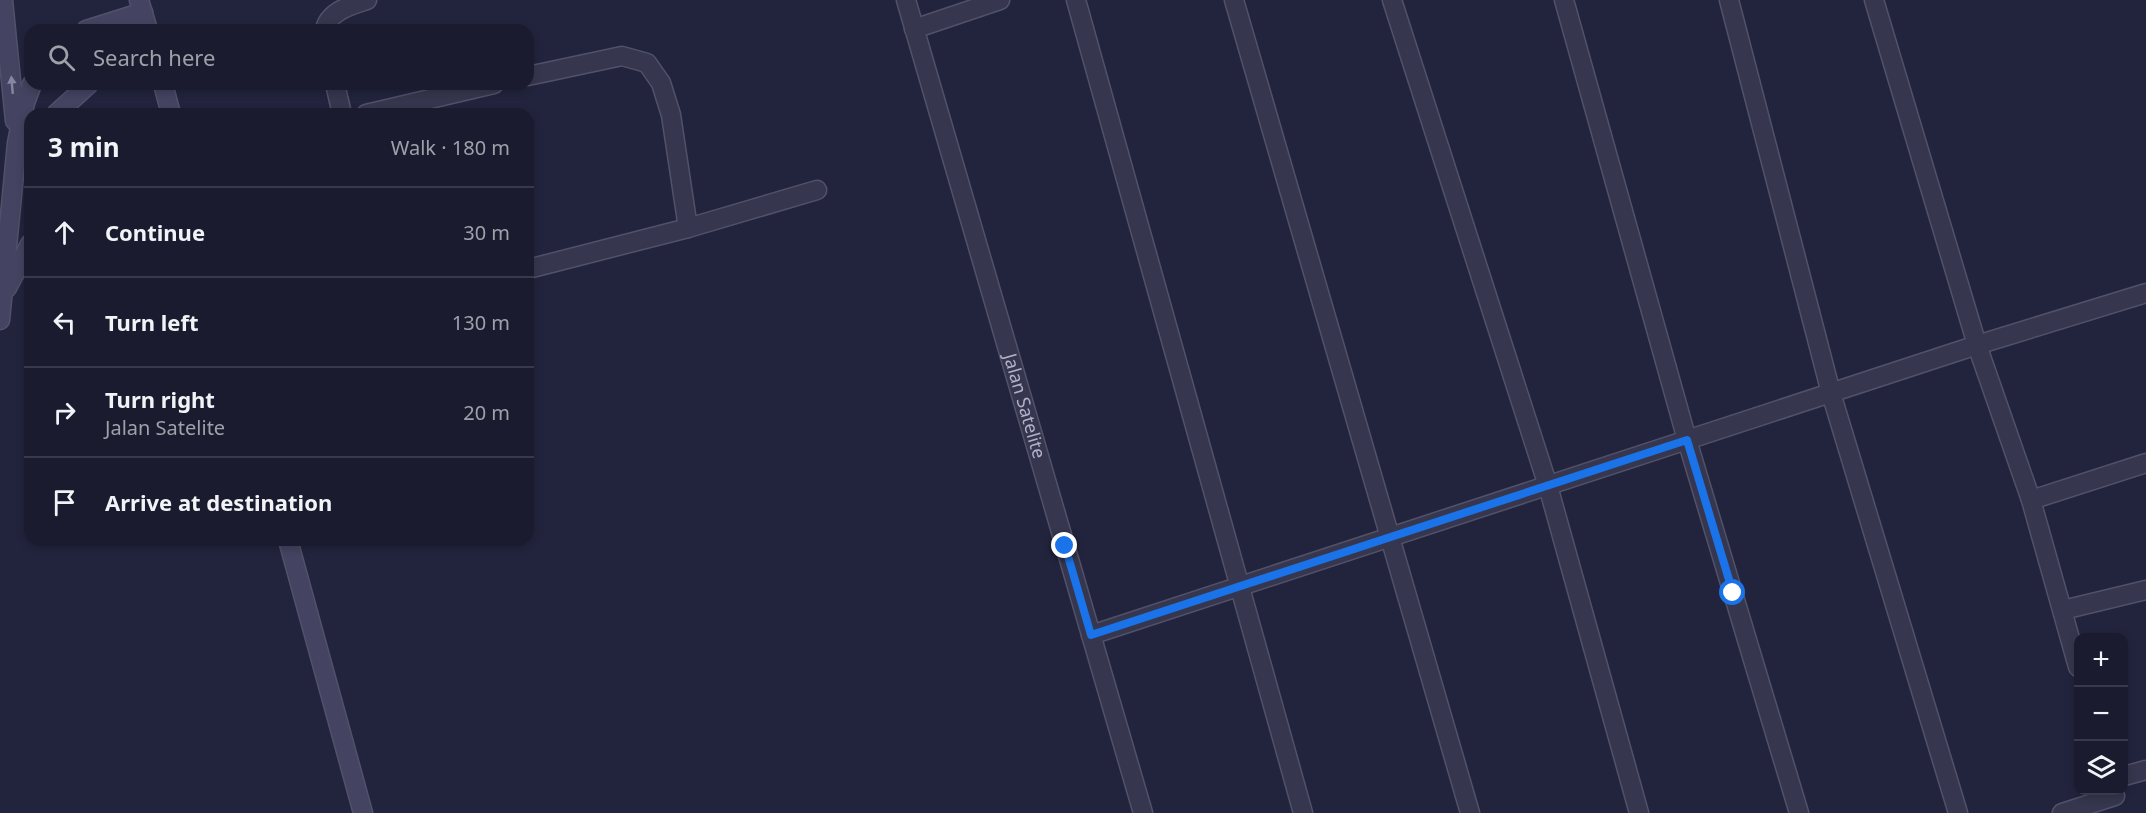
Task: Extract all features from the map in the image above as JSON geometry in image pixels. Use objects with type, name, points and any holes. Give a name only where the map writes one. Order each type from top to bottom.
[{"type":"main road","points":[[0,320],[15,173],[24,147],[3,0]]},
{"type":"main road","points":[[100,24],[141,6],[146,24]]},
{"type":"main road","points":[[25,108],[30,90]]},
{"type":"main road","points":[[63,108],[82,90]]},
{"type":"main road","points":[[165,90],[169,108]]},
{"type":"main road","points":[[2,297],[24,255]]},
{"type":"main road","points":[[290,546],[363,813]]},
{"type":"street","points":[[326,24],[341,9],[367,0]]},
{"type":"street","name":"Jalan Satelite","points":[[906,0],[1143,813]]},
{"type":"street","points":[[914,29],[1000,0]]},
{"type":"street","points":[[1076,0],[1303,813]]},
{"type":"street","points":[[1234,0],[1470,813]]},
{"type":"street","points":[[1392,0],[1548,486],[1639,813]]},
{"type":"street","points":[[1564,0],[1687,440],[1799,813]]},
{"type":"street","points":[[1729,0],[1832,393],[1958,813]]},
{"type":"street","points":[[1874,0],[1977,345],[2031,500],[2074,649]]},
{"type":"street","points":[[534,75],[622,56],[647,63],[660,83],[671,115],[688,228]]},
{"type":"street","points":[[336,90],[341,108]]},
{"type":"street","points":[[392,108],[468,90]]},
{"type":"street","points":[[534,267],[688,228],[817,190]]},
{"type":"street","points":[[1091,635],[1977,345],[2146,293]]},
{"type":"street","points":[[2031,500],[2146,463]]},
{"type":"street","points":[[2063,610],[2146,590]]},
{"type":"street","points":[[2128,775],[2146,770]]},
{"type":"street","points":[[2062,813],[2116,800]]},
{"type":"route","points":[[1065,546],[1091,635],[1687,440],[1733,593]]}]
